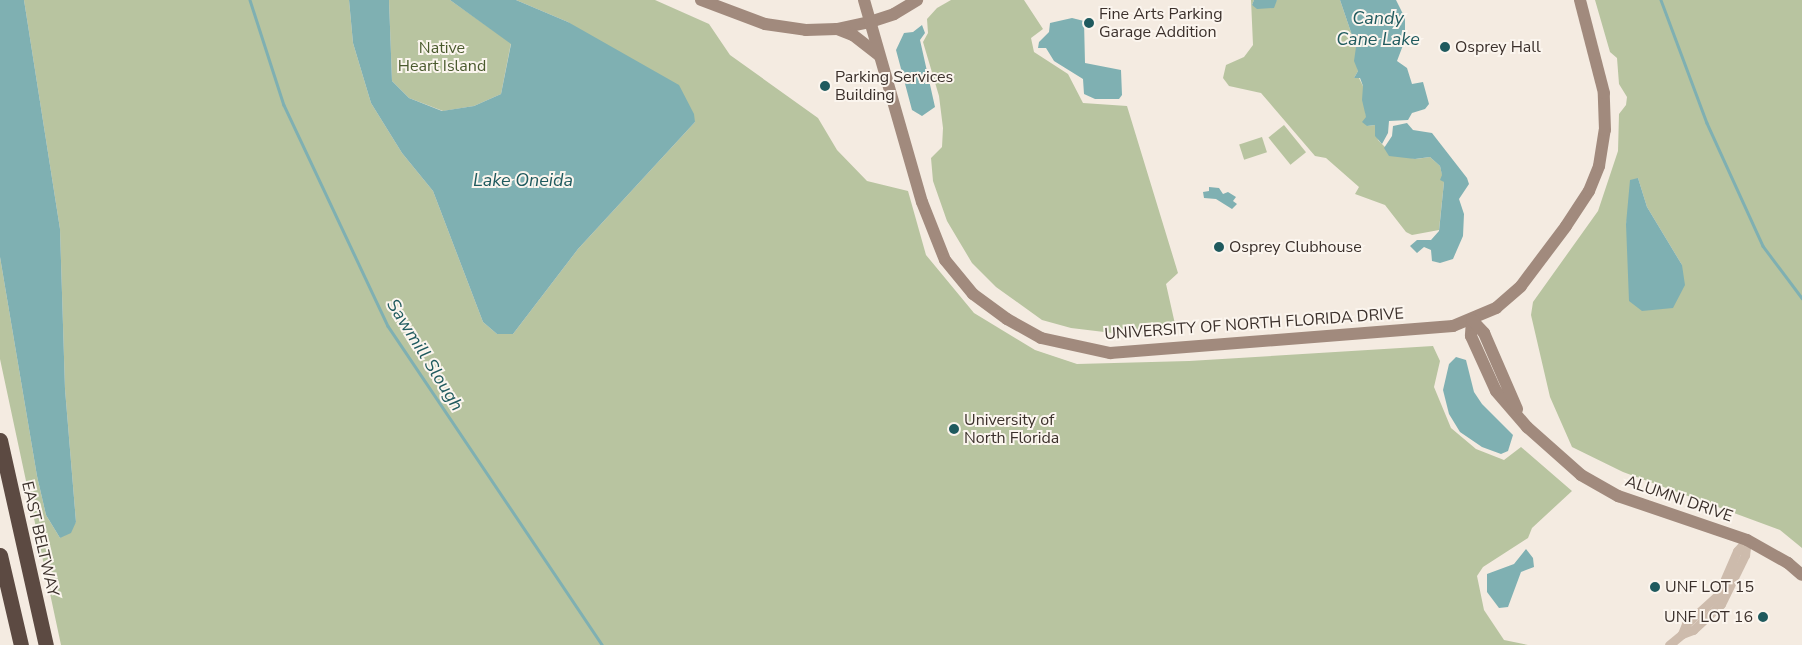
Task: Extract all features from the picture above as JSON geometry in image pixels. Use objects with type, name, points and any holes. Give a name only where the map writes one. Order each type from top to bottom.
[{"type":"highway","name":"EAST BELTWAY","points":[[0,440],[46,645]]},
{"type":"highway","points":[[0,555],[21,645]]},
{"type":"highway","points":[[0,597],[11,645]]},
{"type":"street","points":[[701,0],[749,19],[780,27],[837,29],[870,22],[894,14],[917,0]]},
{"type":"street","name":"UNIVERSITY OF NORTH FLORIDA DRIVE","points":[[864,0],[922,202],[945,260],[973,294],[1007,319],[1041,338],[1085,350],[1137,352],[1341,337],[1453,326],[1472,320],[1496,308],[1521,286],[1582,203],[1599,166],[1605,130],[1604,93],[1580,0]]},
{"type":"street","points":[[837,29],[853,35],[879,56]]},
{"type":"street","name":"ALUMNI DRIVE","points":[[1472,320],[1484,333],[1500,375],[1527,427],[1581,475],[1618,496],[1747,540],[1788,562],[1802,575]]},
{"type":"street","points":[[1669,645],[1682,634],[1686,624],[1718,595],[1737,551],[1747,540]]},
{"type":"green space","points":[[24,0],[349,0],[353,43],[371,103],[402,153],[433,191],[483,322],[497,334],[513,334],[578,249],[695,122],[568,22],[516,0],[655,0],[709,24],[730,55],[818,118],[837,150],[867,181],[908,191],[926,255],[974,313],[1035,350],[1077,364],[1189,361],[1433,346],[1440,361],[1434,387],[1451,428],[1476,449],[1504,460],[1521,447],[1572,491],[1532,528],[1528,538],[1483,567],[1477,576],[1484,610],[1504,640],[1528,645],[61,645],[0,359],[0,257],[37,476],[46,515],[60,538],[76,522],[65,389],[60,229]]},
{"type":"green space","name":"Native Heart Island","points":[[389,0],[450,0],[511,43],[501,94],[474,106],[443,111],[409,98],[392,81]]},
{"type":"green space","points":[[951,0],[1024,0],[1043,29],[1031,38],[1034,52],[1068,74],[1083,103],[1127,106],[1178,273],[1166,284],[1175,324],[1171,330],[1129,335],[1071,328],[1042,320],[996,287],[972,263],[947,221],[933,181],[931,158],[942,147],[943,128],[939,96],[923,42],[928,33],[927,19],[937,8]]},
{"type":"green space","points":[[1251,0],[1254,0],[1252,5],[1270,8],[1277,0],[1340,0],[1356,47],[1358,71],[1354,78],[1359,78],[1363,86],[1367,126],[1375,125],[1378,140],[1392,154],[1416,159],[1430,157],[1440,166],[1444,182],[1439,230],[1412,235],[1406,232],[1385,205],[1355,194],[1359,187],[1326,158],[1315,156],[1261,93],[1229,86],[1223,78],[1226,65],[1244,57],[1253,45]]},
{"type":"green space","points":[[1595,0],[1802,0],[1802,548],[1780,530],[1623,472],[1572,447],[1550,397],[1531,315],[1533,302],[1598,211],[1618,151],[1619,114],[1626,105],[1627,97],[1619,84],[1617,58],[1610,52]],"holes":[[[1638,178],[1647,207],[1682,265],[1626,224]]]},
{"type":"green space","points":[[1284,125],[1306,152],[1290,165],[1268,138]]},
{"type":"green space","points":[[1262,137],[1267,152],[1244,160],[1239,144]]},
{"type":"water","points":[[0,0],[24,0],[60,229],[65,389],[76,522],[71,533],[60,538],[46,515],[37,476],[0,257]]},
{"type":"water","name":"Lake Oneida","points":[[349,0],[389,0],[392,81],[409,98],[442,111],[474,106],[501,94],[511,44],[450,0],[516,0],[568,22],[679,85],[694,114],[695,122],[578,249],[513,334],[497,334],[483,322],[433,191],[402,153],[371,103],[353,43]]},
{"type":"water","points":[[1254,0],[1277,0],[1274,8],[1257,9],[1252,5]]},
{"type":"water","name":"Candy Cane Lake","points":[[1340,0],[1396,0],[1405,18],[1405,40],[1397,61],[1407,68],[1412,84],[1423,82],[1429,104],[1425,109],[1412,113],[1408,120],[1389,121],[1388,133],[1382,144],[1375,136],[1375,125],[1367,126],[1362,122],[1366,117],[1362,100],[1363,86],[1360,78],[1354,78],[1358,71],[1354,61],[1356,47]]},
{"type":"water","points":[[1072,18],[1084,21],[1085,63],[1121,70],[1122,95],[1119,99],[1095,99],[1084,94],[1083,79],[1054,61],[1046,48],[1038,48],[1039,42],[1049,32],[1050,23]]},
{"type":"water","points":[[922,25],[925,33],[920,40],[935,107],[922,116],[912,110],[896,50],[904,33],[913,32]]},
{"type":"water","points":[[1407,123],[1413,130],[1432,133],[1467,178],[1469,184],[1459,199],[1464,214],[1463,236],[1453,259],[1440,263],[1432,261],[1431,250],[1424,247],[1417,253],[1410,246],[1417,240],[1431,240],[1439,231],[1444,182],[1440,180],[1442,175],[1440,166],[1430,157],[1415,159],[1389,156],[1384,148],[1392,136],[1393,126]]},
{"type":"water","points":[[1638,178],[1647,207],[1682,265],[1685,285],[1673,308],[1642,311],[1629,301],[1626,224],[1630,180]]},
{"type":"water","points":[[1209,187],[1219,188],[1223,194],[1228,192],[1236,197],[1233,201],[1237,204],[1232,209],[1216,199],[1204,198],[1203,192],[1209,191]]},
{"type":"water","points":[[1456,357],[1466,360],[1474,392],[1482,404],[1513,435],[1508,451],[1501,454],[1482,447],[1460,432],[1449,414],[1443,390],[1449,364]]},
{"type":"water","points":[[1526,549],[1533,558],[1534,567],[1521,572],[1508,607],[1499,608],[1487,592],[1487,574],[1514,564]]},
{"type":"waterway","name":"Sawmill Slough","points":[[250,0],[284,105],[388,326],[602,645]]},
{"type":"waterway","points":[[1661,0],[1707,123],[1763,246],[1802,298]]},
{"type":"place","name":"Fine Arts Parking Garage Addition","points":[[1089,23]]},
{"type":"place","name":"Osprey Hall","points":[[1445,47]]},
{"type":"place","name":"Parking Services Building","points":[[825,86]]},
{"type":"place","name":"Osprey Clubhouse","points":[[1219,247]]},
{"type":"place","name":"University of North Florida","points":[[954,429]]},
{"type":"place","name":"UNF LOT 15","points":[[1655,587]]},
{"type":"place","name":"UNF LOT 16","points":[[1763,617]]}]
